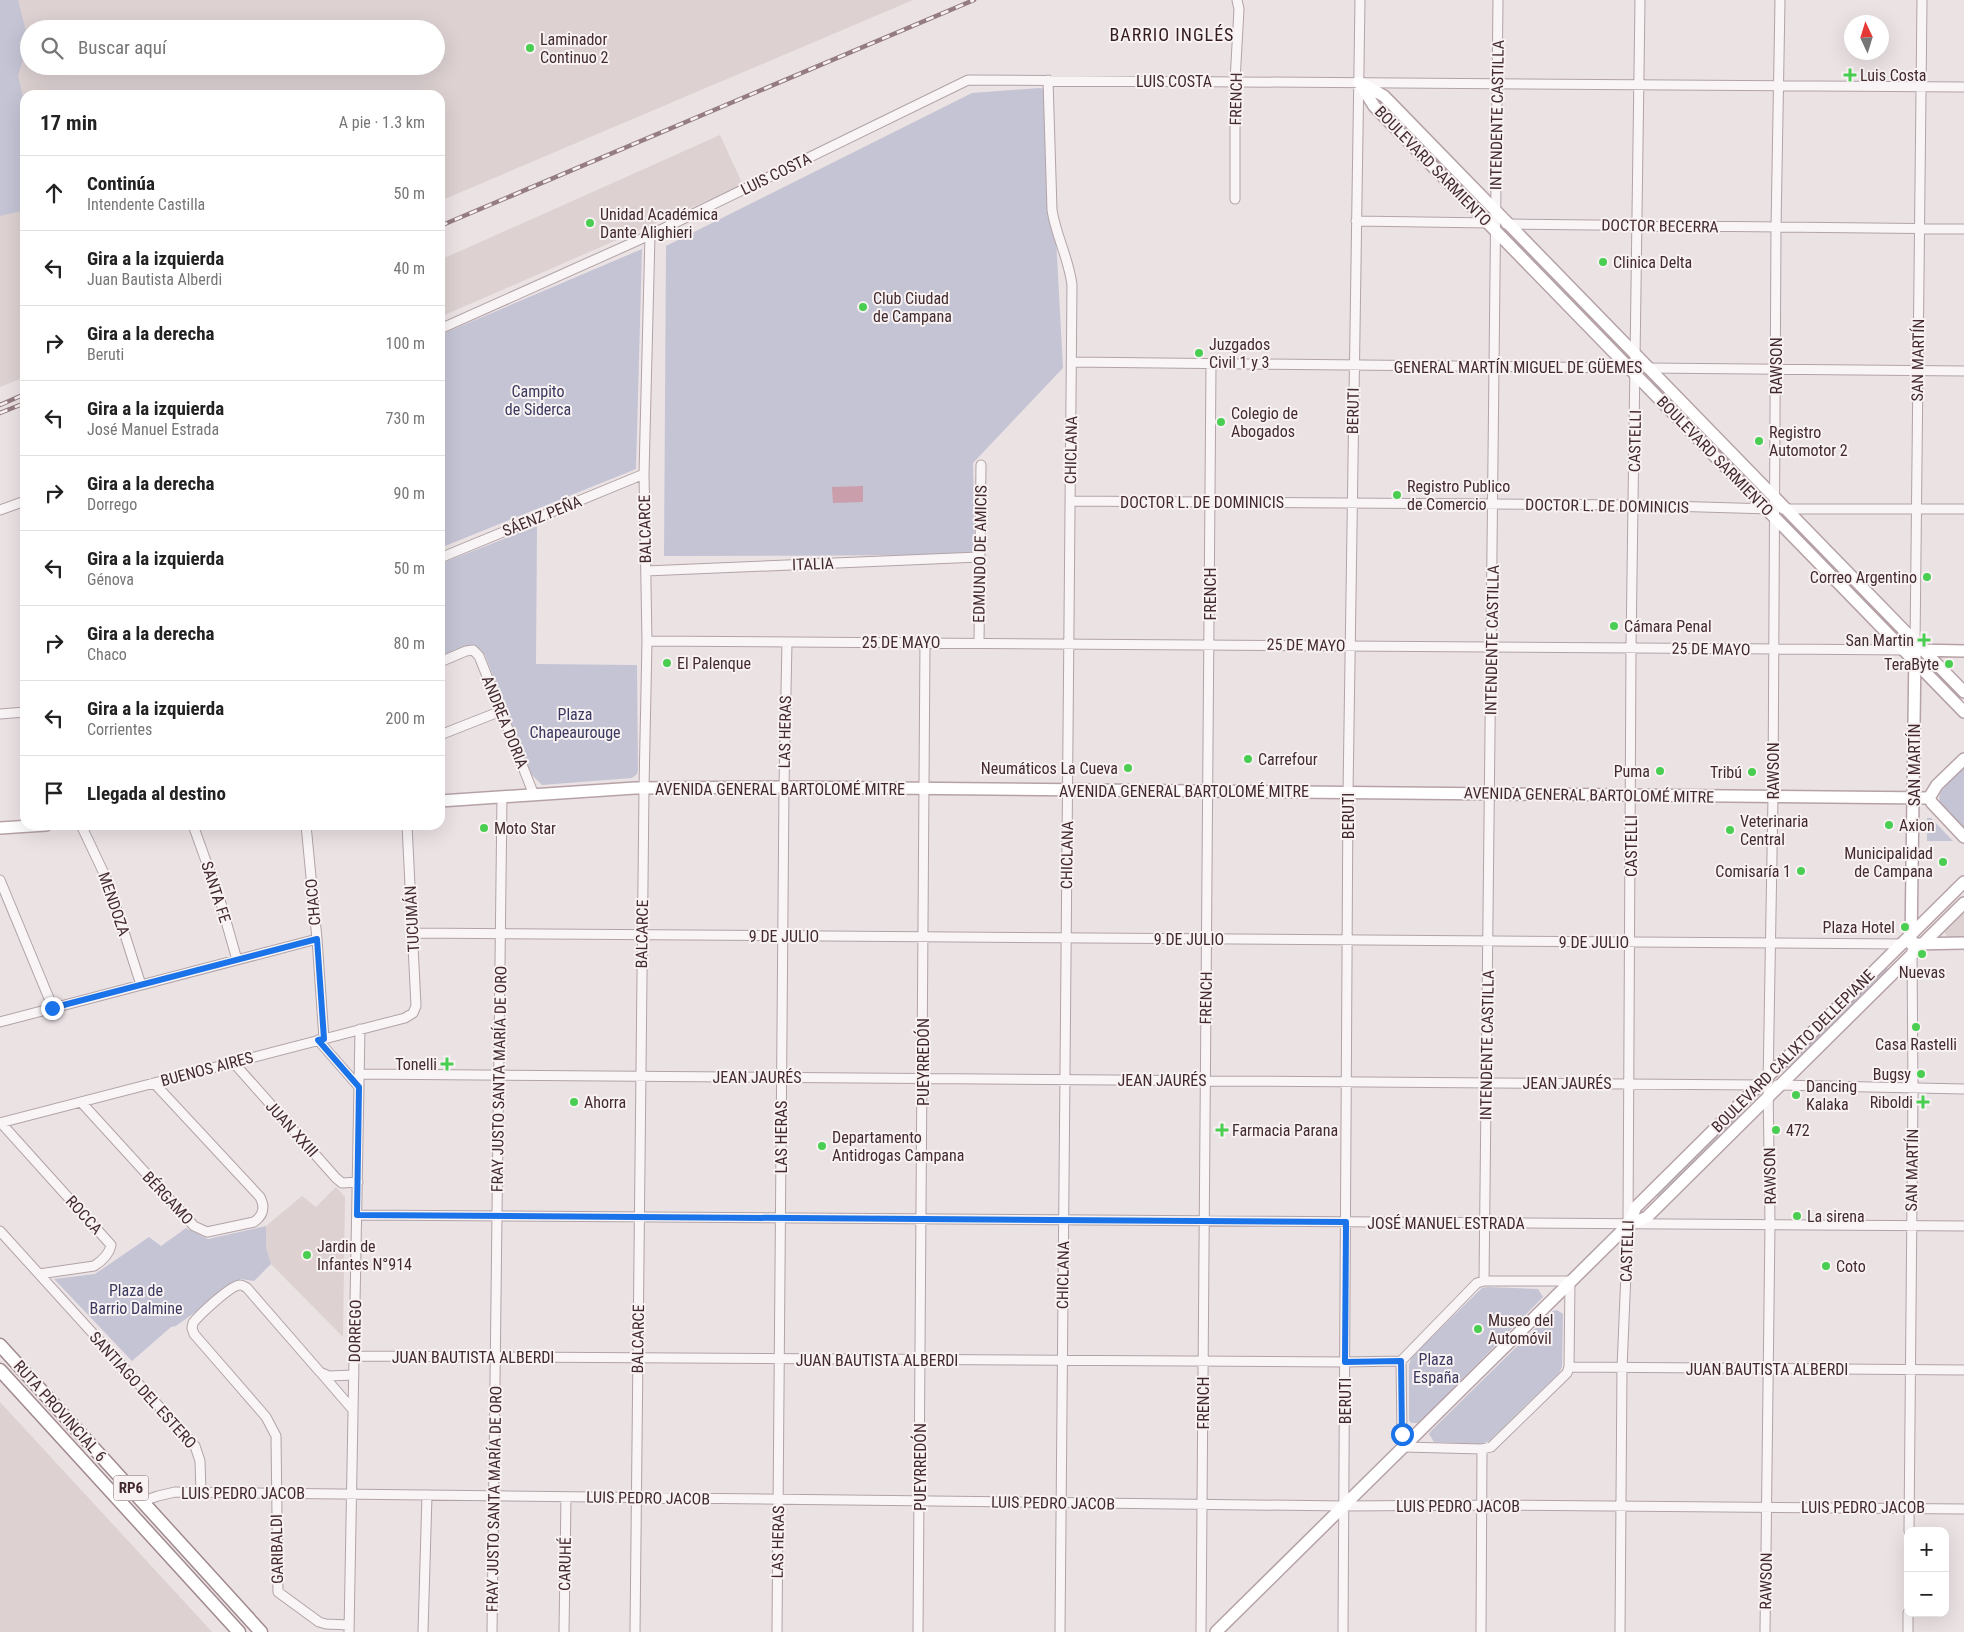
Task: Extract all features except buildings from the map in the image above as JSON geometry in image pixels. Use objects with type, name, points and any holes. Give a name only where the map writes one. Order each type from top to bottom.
[{"type":"highway","name":"RUTA PROVINCIAL 6","points":[[0,1344],[261,1632]]},
{"type":"highway","name":"RUTA PROVINCIAL 6","points":[[0,1370],[239,1632]]},
{"type":"main road","name":"BOULEVARD SARMIENTO","points":[[1359,82],[1384,96],[1496,210],[1649,368],[1776,508]]},
{"type":"main road","name":"BOULEVARD SARMIENTO","points":[[1359,82],[1374,106],[1633,370],[1776,508],[1915,651],[1964,712]]},
{"type":"main road","name":"BOULEVARD SARMIENTO","points":[[1915,651],[1964,692]]},
{"type":"main road","name":"25 DE MAYO","points":[[1915,651],[1964,651]]},
{"type":"main road","name":"SAN MARTÍN","points":[[1911,944],[1915,651]]},
{"type":"main road","points":[[1964,759],[1937,785],[1929,798],[1964,837]]},
{"type":"main road","name":"AVENIDA GENERAL BARTOLOMÉ MITRE","points":[[445,801],[644,788],[784,787],[924,790],[1929,798]]},
{"type":"main road","points":[[0,828],[20,827]]},
{"type":"main road","name":"BOULEVARD CALIXTO DELLEPIANE","points":[[1216,1632],[1628,1225],[1647,1217],[1769,1085],[1911,944],[1964,882]]},
{"type":"main road","name":"BOULEVARD CALIXTO DELLEPIANE","points":[[1911,944],[1964,903]]},
{"type":"main road","name":"9 DE JULIO","points":[[1911,944],[1964,943]]},
{"type":"street","name":"FRENCH","points":[[1235,199],[1239,9],[1237,0]]},
{"type":"street","name":"BERUTI","points":[[1343,1632],[1348,793],[1360,0]]},
{"type":"street","name":"INTENDENTE CASTILLA","points":[[1484,1280],[1494,504],[1493,226],[1496,210],[1498,0]]},
{"type":"street","name":"CASTELLI","points":[[1620,1632],[1622,1368],[1628,1225],[1632,796],[1631,648],[1634,506],[1633,370],[1636,355],[1640,0]]},
{"type":"street","name":"RAWSON","points":[[1765,1632],[1776,508],[1776,228],[1780,0]]},
{"type":"street","name":"SAN MARTÍN","points":[[1915,651],[1922,0]]},
{"type":"street","name":"LUIS COSTA","points":[[445,327],[650,235],[956,84],[968,80],[1964,87]]},
{"type":"street","name":"CHICLANA","points":[[1048,80],[1052,210],[1054,224],[1070,271],[1072,285],[1060,1632]]},
{"type":"street","name":"DOCTOR BECERRA","points":[[1356,221],[1493,226],[1508,224],[1964,229]]},
{"type":"street","name":"BALCARCE","points":[[635,1632],[647,641],[644,474],[650,235]]},
{"type":"street","name":"GENERAL MARTÍN MIGUEL DE GÜEMES","points":[[1072,362],[1633,370],[1649,368],[1964,370]]},
{"type":"street","name":"FRENCH","points":[[1201,1632],[1211,365]]},
{"type":"street","name":"EDMUNDO DE AMICIS","points":[[979,643],[981,465]]},
{"type":"street","name":"SÁENZ PEÑA","points":[[445,556],[644,474]]},
{"type":"street","name":"DOCTOR L. DE DOMINICIS","points":[[1070,501],[1964,509]]},
{"type":"street","points":[[0,510],[20,503]]},
{"type":"street","name":"ITALIA","points":[[646,571],[979,556]]},
{"type":"street","name":"25 DE MAYO","points":[[647,641],[1915,651]]},
{"type":"street","name":"LAS HERAS","points":[[777,1632],[784,787],[787,642]]},
{"type":"street","name":"PUEYRREDÓN","points":[[918,1632],[925,642]]},
{"type":"street","name":"ANDREA DORIA","points":[[445,660],[473,650],[479,656],[534,795]]},
{"type":"street","points":[[445,733],[502,711]]},
{"type":"street","points":[[0,714],[20,712]]},
{"type":"street","name":"FRAY JUSTO SANTA MARÍA DE ORO","points":[[492,1632],[502,797]]},
{"type":"street","name":"MENDOZA","points":[[83,830],[108,882],[141,985]]},
{"type":"street","name":"SANTA FE","points":[[195,830],[220,900],[237,960]]},
{"type":"street","name":"CHACO","points":[[306,830],[317,939],[321,1040]]},
{"type":"street","name":"TUCUMÁN","points":[[407,830],[416,1006],[413,1013]]},
{"type":"street","points":[[0,880],[52,1008]]},
{"type":"street","name":"9 DE JULIO","points":[[413,933],[1911,944]]},
{"type":"street","points":[[0,1022],[317,939]]},
{"type":"street","name":"SAN MARTÍN","points":[[1909,1527],[1913,1088],[1911,944]]},
{"type":"street","name":"BUENOS AIRES","points":[[1,1123],[405,1018],[413,1013]]},
{"type":"street","name":"DORREGO","points":[[349,1629],[360,1029]]},
{"type":"street","points":[[321,1040],[359,1087]]},
{"type":"street","name":"JUAN XXIII","points":[[233,1062],[336,1178],[342,1183],[358,1182]]},
{"type":"street","name":"JEAN JAURÉS","points":[[360,1074],[1769,1085],[1964,1089]]},
{"type":"street","name":"BÉRGAMO","points":[[81,1102],[190,1223],[200,1230],[207,1232],[254,1222],[260,1218],[264,1204],[260,1197],[154,1083]]},
{"type":"street","name":"ROCCA","points":[[1,1123],[111,1245],[110,1250],[102,1261],[94,1266],[39,1274]]},
{"type":"street","name":"JOSÉ MANUEL ESTRADA","points":[[357,1215],[1964,1226]]},
{"type":"street","name":"SANTIAGO DEL ESTERO","points":[[0,1231],[195,1446],[200,1461],[200,1493]]},
{"type":"street","points":[[1484,1280],[1570,1281],[1569,1367],[1567,1373],[1492,1446],[1482,1450],[1404,1447],[1402,1434],[1401,1361],[1478,1283],[1484,1280]]},
{"type":"street","name":"GARIBALDI","points":[[320,1372],[247,1288],[238,1285],[230,1289],[193,1323],[194,1334],[266,1417],[278,1444],[276,1494],[278,1592],[319,1622],[349,1629]]},
{"type":"street","name":"JUAN BAUTISTA ALBERDI","points":[[354,1356],[1203,1362],[1401,1361]]},
{"type":"street","name":"JUAN BAUTISTA ALBERDI","points":[[1569,1367],[1964,1370]]},
{"type":"street","points":[[320,1372],[329,1376],[354,1375]]},
{"type":"street","points":[[320,1372],[353,1410]]},
{"type":"street","points":[[1481,1632],[1482,1450]]},
{"type":"street","name":"LUIS PEDRO JACOB","points":[[143,1502],[175,1492],[1345,1506],[1964,1508]]},
{"type":"street","points":[[423,1632],[427,1495]]},
{"type":"street","name":"CARUHÉ","points":[[564,1632],[566,1497]]},
{"type":"street","points":[[1908,1617],[1908,1632]]},
{"type":"shaded area","points":[[0,0],[913,0],[445,199],[445,90],[20,90],[20,379],[0,387]]},
{"type":"shaded area","name":"Unidad Académica Dante Alighieri","points":[[720,135],[743,185],[445,315],[445,258]]},
{"type":"shaded area","points":[[863,486],[863,502],[833,503],[832,487]]},
{"type":"shaded area","points":[[1964,910],[1964,939],[1948,939],[1944,931]]},
{"type":"shaded area","name":"Jardin de Infantes N°914","points":[[336,1187],[345,1197],[343,1337],[271,1264],[266,1247],[266,1226],[302,1196],[316,1207]]},
{"type":"shaded area","points":[[0,1402],[203,1622],[212,1632],[0,1632]]},
{"type":"green space","points":[[0,0],[18,0],[23,20],[20,20],[20,69],[18,75],[21,90],[20,211],[0,216]]},
{"type":"green space","name":"Club Ciudad de Campana","points":[[1048,89],[1063,368],[973,463],[975,555],[664,556],[666,246],[972,93]]},
{"type":"green space","points":[[1379,100],[1488,210],[1487,212],[1484,212],[1378,102]]},
{"type":"green space","points":[[1516,239],[1624,349],[1623,351],[1620,351],[1514,241]]},
{"type":"green space","name":"Campito de Siderca","points":[[642,249],[636,469],[445,546],[445,333]]},
{"type":"green space","points":[[1652,379],[1759,491],[1757,492],[1650,382]]},
{"type":"green space","points":[[1792,522],[1899,633],[1899,635],[1789,525]]},
{"type":"green space","name":"Plaza Chapeaurouge","points":[[537,526],[536,664],[637,665],[637,774],[632,778],[542,785],[531,774],[485,655],[480,649],[473,646],[445,656],[445,562]]},
{"type":"green space","points":[[1964,768],[1964,830],[1941,804],[1939,798],[1945,787]]},
{"type":"green space","points":[[1927,818],[1931,818],[1953,841],[1927,841]]},
{"type":"green space","points":[[1885,966],[1890,971],[1791,1070],[1786,1065]]},
{"type":"green space","points":[[1742,1108],[1748,1113],[1660,1200],[1655,1194]]},
{"type":"green space","name":"Plaza de Barrio Dalmine","points":[[266,1226],[266,1247],[271,1264],[254,1281],[241,1279],[176,1326],[171,1327],[132,1361],[54,1279],[95,1274],[149,1237],[161,1246],[186,1228],[208,1239]]},
{"type":"green space","name":"Plaza España","points":[[1482,1288],[1538,1289],[1543,1297],[1421,1421],[1411,1423],[1409,1420],[1409,1365],[1412,1356]]},
{"type":"green space","name":"Plaza España","points":[[1557,1310],[1563,1314],[1562,1367],[1559,1373],[1489,1441],[1482,1444],[1434,1442],[1429,1434],[1431,1431],[1553,1311]]},
{"type":"railway","points":[[445,224],[974,0]]},
{"type":"railway","points":[[0,405],[20,396]]},
{"type":"railway","points":[[0,413],[20,405]]},
{"type":"place","name":"Laminador Continuo 2","points":[[530,48]]},
{"type":"place","name":"Luis Costa","points":[[1850,75]]},
{"type":"place","name":"Unidad Académica Dante Alighieri","points":[[590,223]]},
{"type":"place","name":"Clinica Delta","points":[[1603,262]]},
{"type":"place","name":"Club Ciudad de Campana","points":[[863,307]]},
{"type":"place","name":"Juzgados Civil 1 y 3","points":[[1199,353]]},
{"type":"place","name":"Colegio de Abogados","points":[[1221,422]]},
{"type":"place","name":"Registro Automotor 2","points":[[1759,441]]},
{"type":"place","name":"Registro Publico de Comercio","points":[[1397,495]]},
{"type":"place","name":"Correo Argentino","points":[[1927,577]]},
{"type":"place","name":"Cámara Penal","points":[[1614,626]]},
{"type":"place","name":"San Martin","points":[[1924,640]]},
{"type":"place","name":"El Palenque","points":[[667,663]]},
{"type":"place","name":"TeraByte","points":[[1949,664]]},
{"type":"place","name":"Carrefour","points":[[1248,759]]},
{"type":"place","name":"Neumáticos La Cueva","points":[[1128,768]]},
{"type":"place","name":"Puma","points":[[1660,771]]},
{"type":"place","name":"Tribú","points":[[1752,772]]},
{"type":"place","name":"Axion","points":[[1889,825]]},
{"type":"place","name":"Moto Star","points":[[484,828]]},
{"type":"place","name":"Veterinaria Central","points":[[1730,830]]},
{"type":"place","name":"Municipalidad de Campana","points":[[1943,862]]},
{"type":"place","name":"Comisaría 1","points":[[1801,871]]},
{"type":"place","name":"Plaza Hotel","points":[[1905,927]]},
{"type":"place","name":"Nuevas","points":[[1922,954]]},
{"type":"place","name":"Casa Rastelli","points":[[1916,1027]]},
{"type":"place","name":"Tonelli","points":[[447,1064]]},
{"type":"place","name":"Bugsy","points":[[1921,1074]]},
{"type":"place","name":"Dancing Kalaka","points":[[1796,1095]]},
{"type":"place","name":"Ahorra","points":[[574,1102]]},
{"type":"place","name":"Riboldi","points":[[1923,1102]]},
{"type":"place","name":"Farmacia Parana","points":[[1222,1130]]},
{"type":"place","name":"472","points":[[1776,1130]]},
{"type":"place","name":"Departamento Antidrogas Campana","points":[[822,1146]]},
{"type":"place","name":"La sirena","points":[[1797,1216]]},
{"type":"place","name":"Jardin de Infantes N°914","points":[[307,1255]]},
{"type":"place","name":"Coto","points":[[1826,1266]]},
{"type":"place","name":"Museo del Automóvil","points":[[1478,1329]]},
{"type":"district","name":"BARRIO INGLÉS","points":[[1172,34]]},
{"type":"route","points":[[52,1008],[317,939],[324,1039],[318,1040],[359,1087],[357,1215],[1346,1222],[1345,1362],[1401,1361],[1402,1434]]}]
